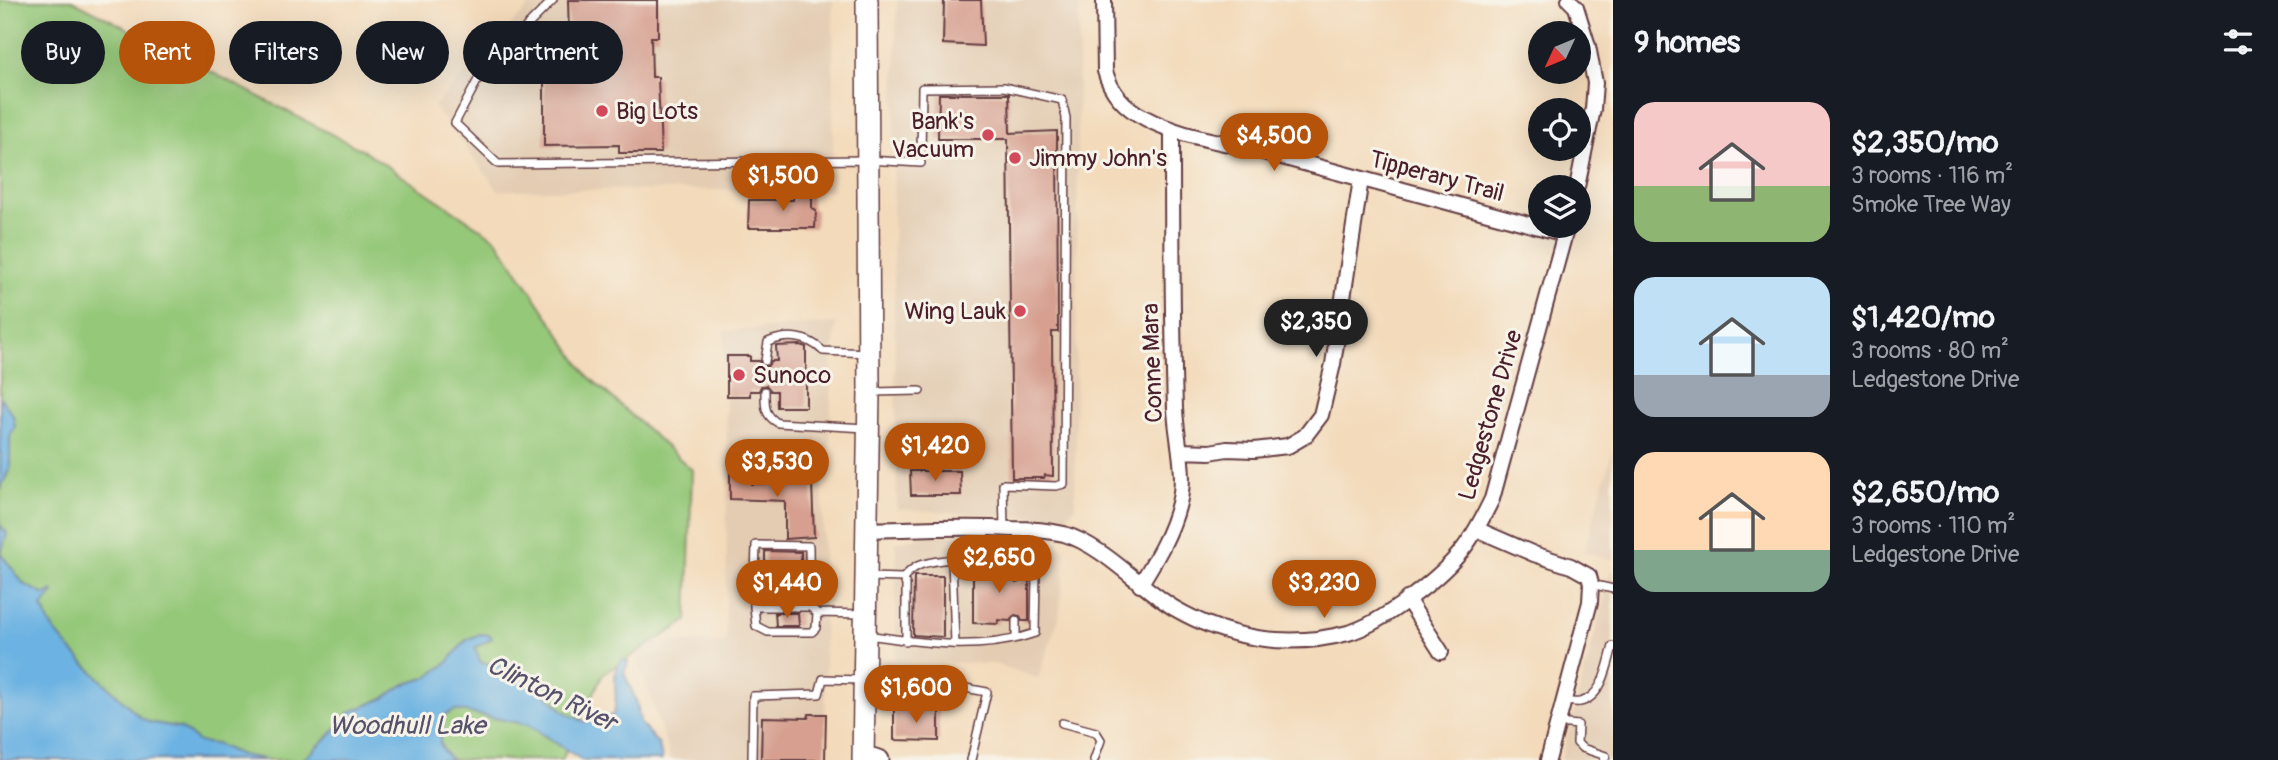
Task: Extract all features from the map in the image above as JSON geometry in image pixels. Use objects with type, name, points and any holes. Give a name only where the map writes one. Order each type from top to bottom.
[{"type":"main road","points":[[867,0],[869,429],[866,688],[869,759]]},
{"type":"street","name":"Tipperary Trail","points":[[1104,0],[1105,71],[1112,91],[1145,119],[1172,129],[1528,221]]},
{"type":"street","points":[[1569,0],[1576,7],[1595,83],[1593,109],[1579,175]]},
{"type":"street","name":"Conne Mara","points":[[1140,585],[1158,556],[1180,502],[1182,465],[1175,411],[1172,285],[1172,129]]},
{"type":"street","points":[[1180,451],[1262,450],[1288,446],[1306,436],[1321,415],[1333,364],[1361,179]]},
{"type":"street","name":"Ledgestone Drive","points":[[867,530],[1004,528],[1049,531],[1084,542],[1175,609],[1215,627],[1260,640],[1302,641],[1350,633],[1383,616],[1446,567],[1462,551],[1476,529],[1492,499],[1564,238]]},
{"type":"street","points":[[1476,529],[1534,554],[1572,566],[1589,576],[1591,584],[1582,634],[1548,760]]},
{"type":"street","points":[[1407,599],[1441,652]]},
{"type":"lane","points":[[553,0],[483,70],[455,122],[498,164],[921,160],[922,88],[1004,87],[1062,100],[1066,118],[1064,484],[1003,484],[1004,528]]},
{"type":"lane","points":[[765,361],[768,342],[778,338],[806,338],[823,351],[869,353]]},
{"type":"lane","points":[[765,391],[765,410],[770,418],[778,423],[869,429]]},
{"type":"lane","points":[[869,392],[920,391]]},
{"type":"lane","points":[[810,607],[809,545],[756,545],[756,626],[768,632],[812,632],[816,628],[817,613]]},
{"type":"lane","points":[[754,607],[810,607],[817,613],[867,624],[906,642],[955,645],[1000,642],[1035,633],[1036,572],[1018,561],[1006,558],[952,560],[921,565],[910,570],[903,578]]},
{"type":"lane","points":[[952,560],[955,645]]},
{"type":"lane","points":[[1017,577],[1018,561]]},
{"type":"lane","points":[[867,577],[903,578]]},
{"type":"lane","points":[[903,578],[906,585],[906,642]]},
{"type":"lane","points":[[1591,584],[1613,589]]},
{"type":"lane","points":[[1016,621],[1016,637]]},
{"type":"lane","points":[[1563,701],[1580,702],[1594,694],[1603,681],[1613,646]]},
{"type":"lane","points":[[752,760],[753,696],[819,694],[822,679],[866,688],[896,699],[920,686],[943,684],[987,692],[971,760]]},
{"type":"lane","points":[[1062,723],[1096,732],[1101,740],[1094,760]]},
{"type":"lane","points":[[1557,723],[1578,725],[1577,743],[1582,748],[1606,755],[1604,760]]},
{"type":"shaded area","points":[[535,0],[833,0],[833,190],[498,190],[434,106],[463,76],[463,84],[623,84],[623,21],[515,21]]},
{"type":"shaded area","points":[[897,0],[1079,0],[1075,508],[1063,519],[897,509],[893,213]]},
{"type":"shaded area","points":[[836,323],[832,362],[830,452],[822,453],[826,760],[671,760],[636,654],[653,643],[726,642],[727,453],[724,331]]},
{"type":"shaded area","points":[[1613,449],[1613,560],[1584,552]]},
{"type":"shaded area","points":[[936,534],[1053,541],[1066,551],[1059,618],[1038,678],[995,664],[896,660],[896,542]]},
{"type":"shaded area","points":[[1613,564],[1613,760],[1561,760]]},
{"type":"green space","points":[[0,0],[72,0],[119,24],[119,84],[215,84],[215,74],[229,81],[229,84],[234,84],[366,152],[496,239],[587,375],[692,470],[687,621],[603,674],[562,760],[0,760]]},
{"type":"water","points":[[0,397],[13,415],[15,427],[10,436],[10,468],[0,490]]},
{"type":"water","name":"Woodhull Lake","points":[[0,525],[7,533],[1,554],[24,584],[45,595],[53,591],[42,607],[51,626],[83,662],[140,717],[149,722],[181,728],[199,742],[216,744],[241,755],[268,760],[0,760]]},
{"type":"water","name":"Woodhull Lake","points":[[480,634],[490,635],[492,638],[475,648],[481,663],[516,665],[566,713],[585,722],[613,715],[616,672],[622,660],[626,660],[628,662],[624,673],[637,703],[640,723],[659,745],[662,760],[582,760],[528,725],[455,710],[443,716],[440,738],[441,746],[451,760],[303,760],[350,712],[384,698],[403,685],[428,677],[448,662],[466,640]]},
{"type":"building","name":"Big Lots","points":[[568,0],[658,0],[658,37],[651,37],[652,77],[658,77],[661,153],[619,153],[619,145],[544,146],[544,84],[623,84],[623,21],[569,21]]},
{"type":"building","points":[[944,0],[981,0],[983,46],[943,44]]},
{"type":"building","points":[[939,94],[1009,94],[1010,133],[1057,131],[1058,332],[1052,332],[1053,476],[1012,478],[1008,139],[938,139]]},
{"type":"building","points":[[794,194],[812,195],[812,208],[816,211],[815,228],[748,228],[749,200],[793,200]]},
{"type":"building","points":[[776,346],[806,347],[806,407],[777,407],[777,391],[771,391],[766,385],[761,386],[759,391],[750,391],[750,396],[727,396],[727,356],[750,356],[750,361],[759,361],[762,366],[767,367],[771,361],[777,361]]},
{"type":"building","points":[[730,463],[751,463],[751,484],[812,483],[814,537],[785,539],[785,501],[730,499]]},
{"type":"building","points":[[910,471],[960,471],[961,495],[911,495]]},
{"type":"building","points":[[765,551],[801,552],[801,600],[765,600]]},
{"type":"building","points":[[973,565],[1009,565],[1009,576],[1016,583],[1023,577],[1029,577],[1029,621],[1022,621],[1020,616],[1015,615],[1010,621],[998,620],[998,624],[973,623]]},
{"type":"building","points":[[914,576],[943,576],[943,637],[913,635]]},
{"type":"building","points":[[775,613],[798,613],[799,626],[776,626]]},
{"type":"building","points":[[894,708],[939,709],[939,741],[894,740]]},
{"type":"building","points":[[809,714],[826,714],[825,760],[761,760],[762,717],[808,718]]},
{"type":"place","name":"Big Lots","points":[[602,111]]},
{"type":"place","name":"Bank's Vacuum","points":[[988,135]]},
{"type":"place","name":"Jimmy John's","points":[[1015,158]]},
{"type":"place","name":"Wing Lauk","points":[[1020,311]]},
{"type":"place","name":"Sunoco","points":[[739,375]]},
{"type":"water label","name":"Clinton River","points":[[552,693]]}]
